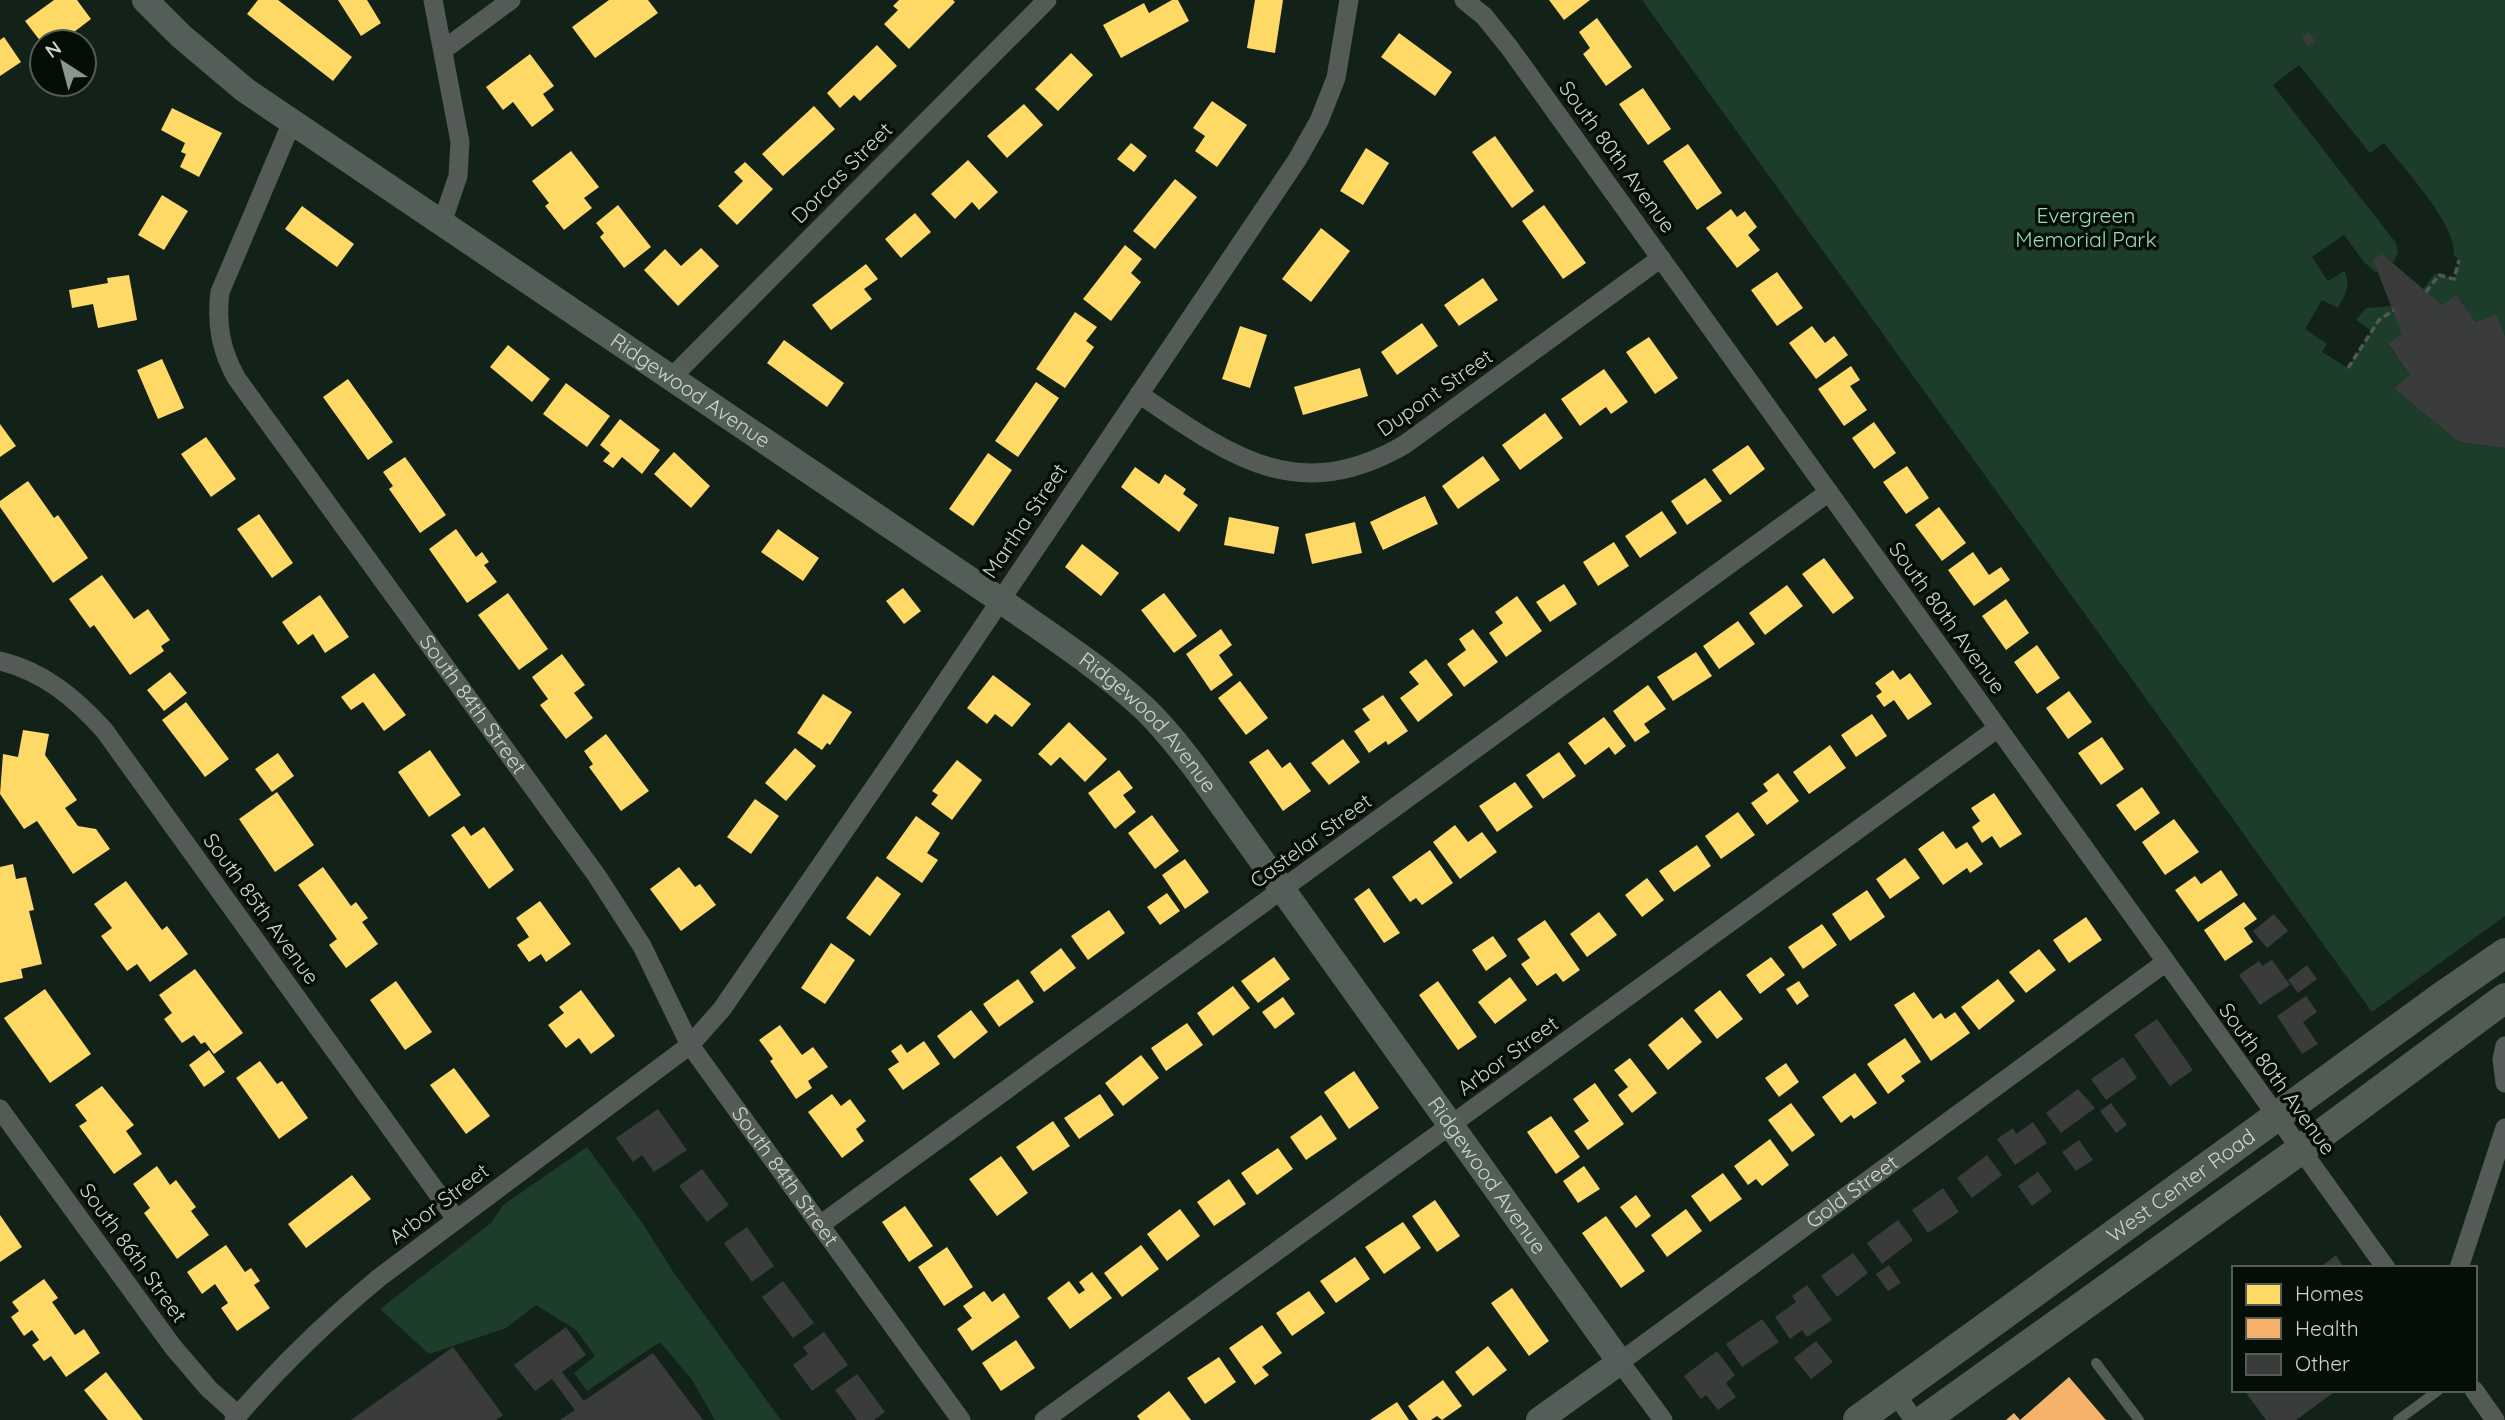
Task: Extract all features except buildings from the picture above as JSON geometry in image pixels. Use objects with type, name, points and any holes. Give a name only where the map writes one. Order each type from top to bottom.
[{"type":"main road","points":[[145,0],[213,64],[292,122]]},
{"type":"main road","name":"Ridgewood Avenue","points":[[292,122],[1000,600],[1119,686],[1144,709],[1168,733],[1197,770],[1620,1362]]},
{"type":"main road","name":"West Center Road","points":[[1858,1420],[2505,953]]},
{"type":"main road","name":"West Center Road","points":[[1924,1420],[2300,1150],[2505,998]]},
{"type":"main road","name":"Gold Street","points":[[1539,1420],[1620,1362]]},
{"type":"street","points":[[433,0],[460,142],[458,176],[442,223]]},
{"type":"street","points":[[443,50],[511,0]]},
{"type":"street","name":"Dorcas Street","points":[[670,379],[1047,0]]},
{"type":"street","name":"Martha Street","points":[[691,1045],[722,1009],[1297,160],[1319,121],[1336,78],[1349,0]]},
{"type":"street","name":"South 80th Avenue","points":[[1464,0],[1484,16],[1509,47],[2385,1266]]},
{"type":"street","name":"South 84th Street","points":[[292,122],[219,292],[219,334],[227,360],[597,876],[642,946],[691,1045],[961,1420]]},
{"type":"street","name":"Dupont Street","points":[[1139,394],[1213,444],[1262,466],[1311,472],[1346,469],[1380,458],[1404,445],[1661,258]]},
{"type":"street","name":"Castelar Street","points":[[820,1226],[1829,492]]},
{"type":"street","name":"South 85th Avenue","points":[[0,660],[22,666],[45,678],[83,706],[104,730],[456,1219]]},
{"type":"street","name":"Arbor Street","points":[[1044,1420],[1998,728]]},
{"type":"street","name":"Gold Street","points":[[1620,1362],[2166,962]]},
{"type":"street","name":"Arbor Street","points":[[236,1418],[344,1307],[456,1219],[691,1045]]},
{"type":"street","points":[[2505,1046],[2502,1059],[2505,1083]]},
{"type":"street","name":"South 86th Street","points":[[0,1109],[173,1347],[236,1418]]},
{"type":"street","points":[[2460,1266],[2505,1128]]},
{"type":"street","name":"Ridgewood Avenue","points":[[1620,1362],[1663,1420]]},
{"type":"street","points":[[2475,1392],[2495,1420]]},
{"type":"street","points":[[1895,1393],[1914,1420]]},
{"type":"lane","points":[[2096,1363],[2139,1420]]},
{"type":"lane","points":[[2403,1418],[2436,1392]]},
{"type":"path","points":[[2426,292],[2439,275],[2454,279],[2459,260]]},
{"type":"path","points":[[2348,368],[2379,320],[2394,310]]},
{"type":"green space","name":"Evergreen Memorial Park","points":[[1642,0],[2505,0],[2505,336],[2496,315],[2476,322],[2456,295],[2442,305],[2430,296],[2398,320],[2402,334],[2388,345],[2410,375],[2395,390],[2459,442],[2505,448],[2505,916],[2372,1012]],"holes":[[[2299,65],[2370,153],[2384,143],[2438,213],[2453,243],[2454,256],[2459,260],[2454,279],[2434,274],[2413,298],[2397,305],[2366,308],[2356,320],[2372,331],[2348,368],[2322,352],[2327,344],[2305,329],[2322,300],[2338,308],[2347,286],[2344,271],[2328,281],[2312,257],[2344,235],[2375,272],[2390,266],[2398,252],[2396,243],[2273,85]]]},
{"type":"green space","points":[[587,1147],[781,1420],[715,1420],[692,1380],[660,1342],[587,1391],[574,1373],[595,1356],[576,1330],[536,1305],[506,1328],[429,1354],[380,1309],[491,1223],[503,1205]]}]
